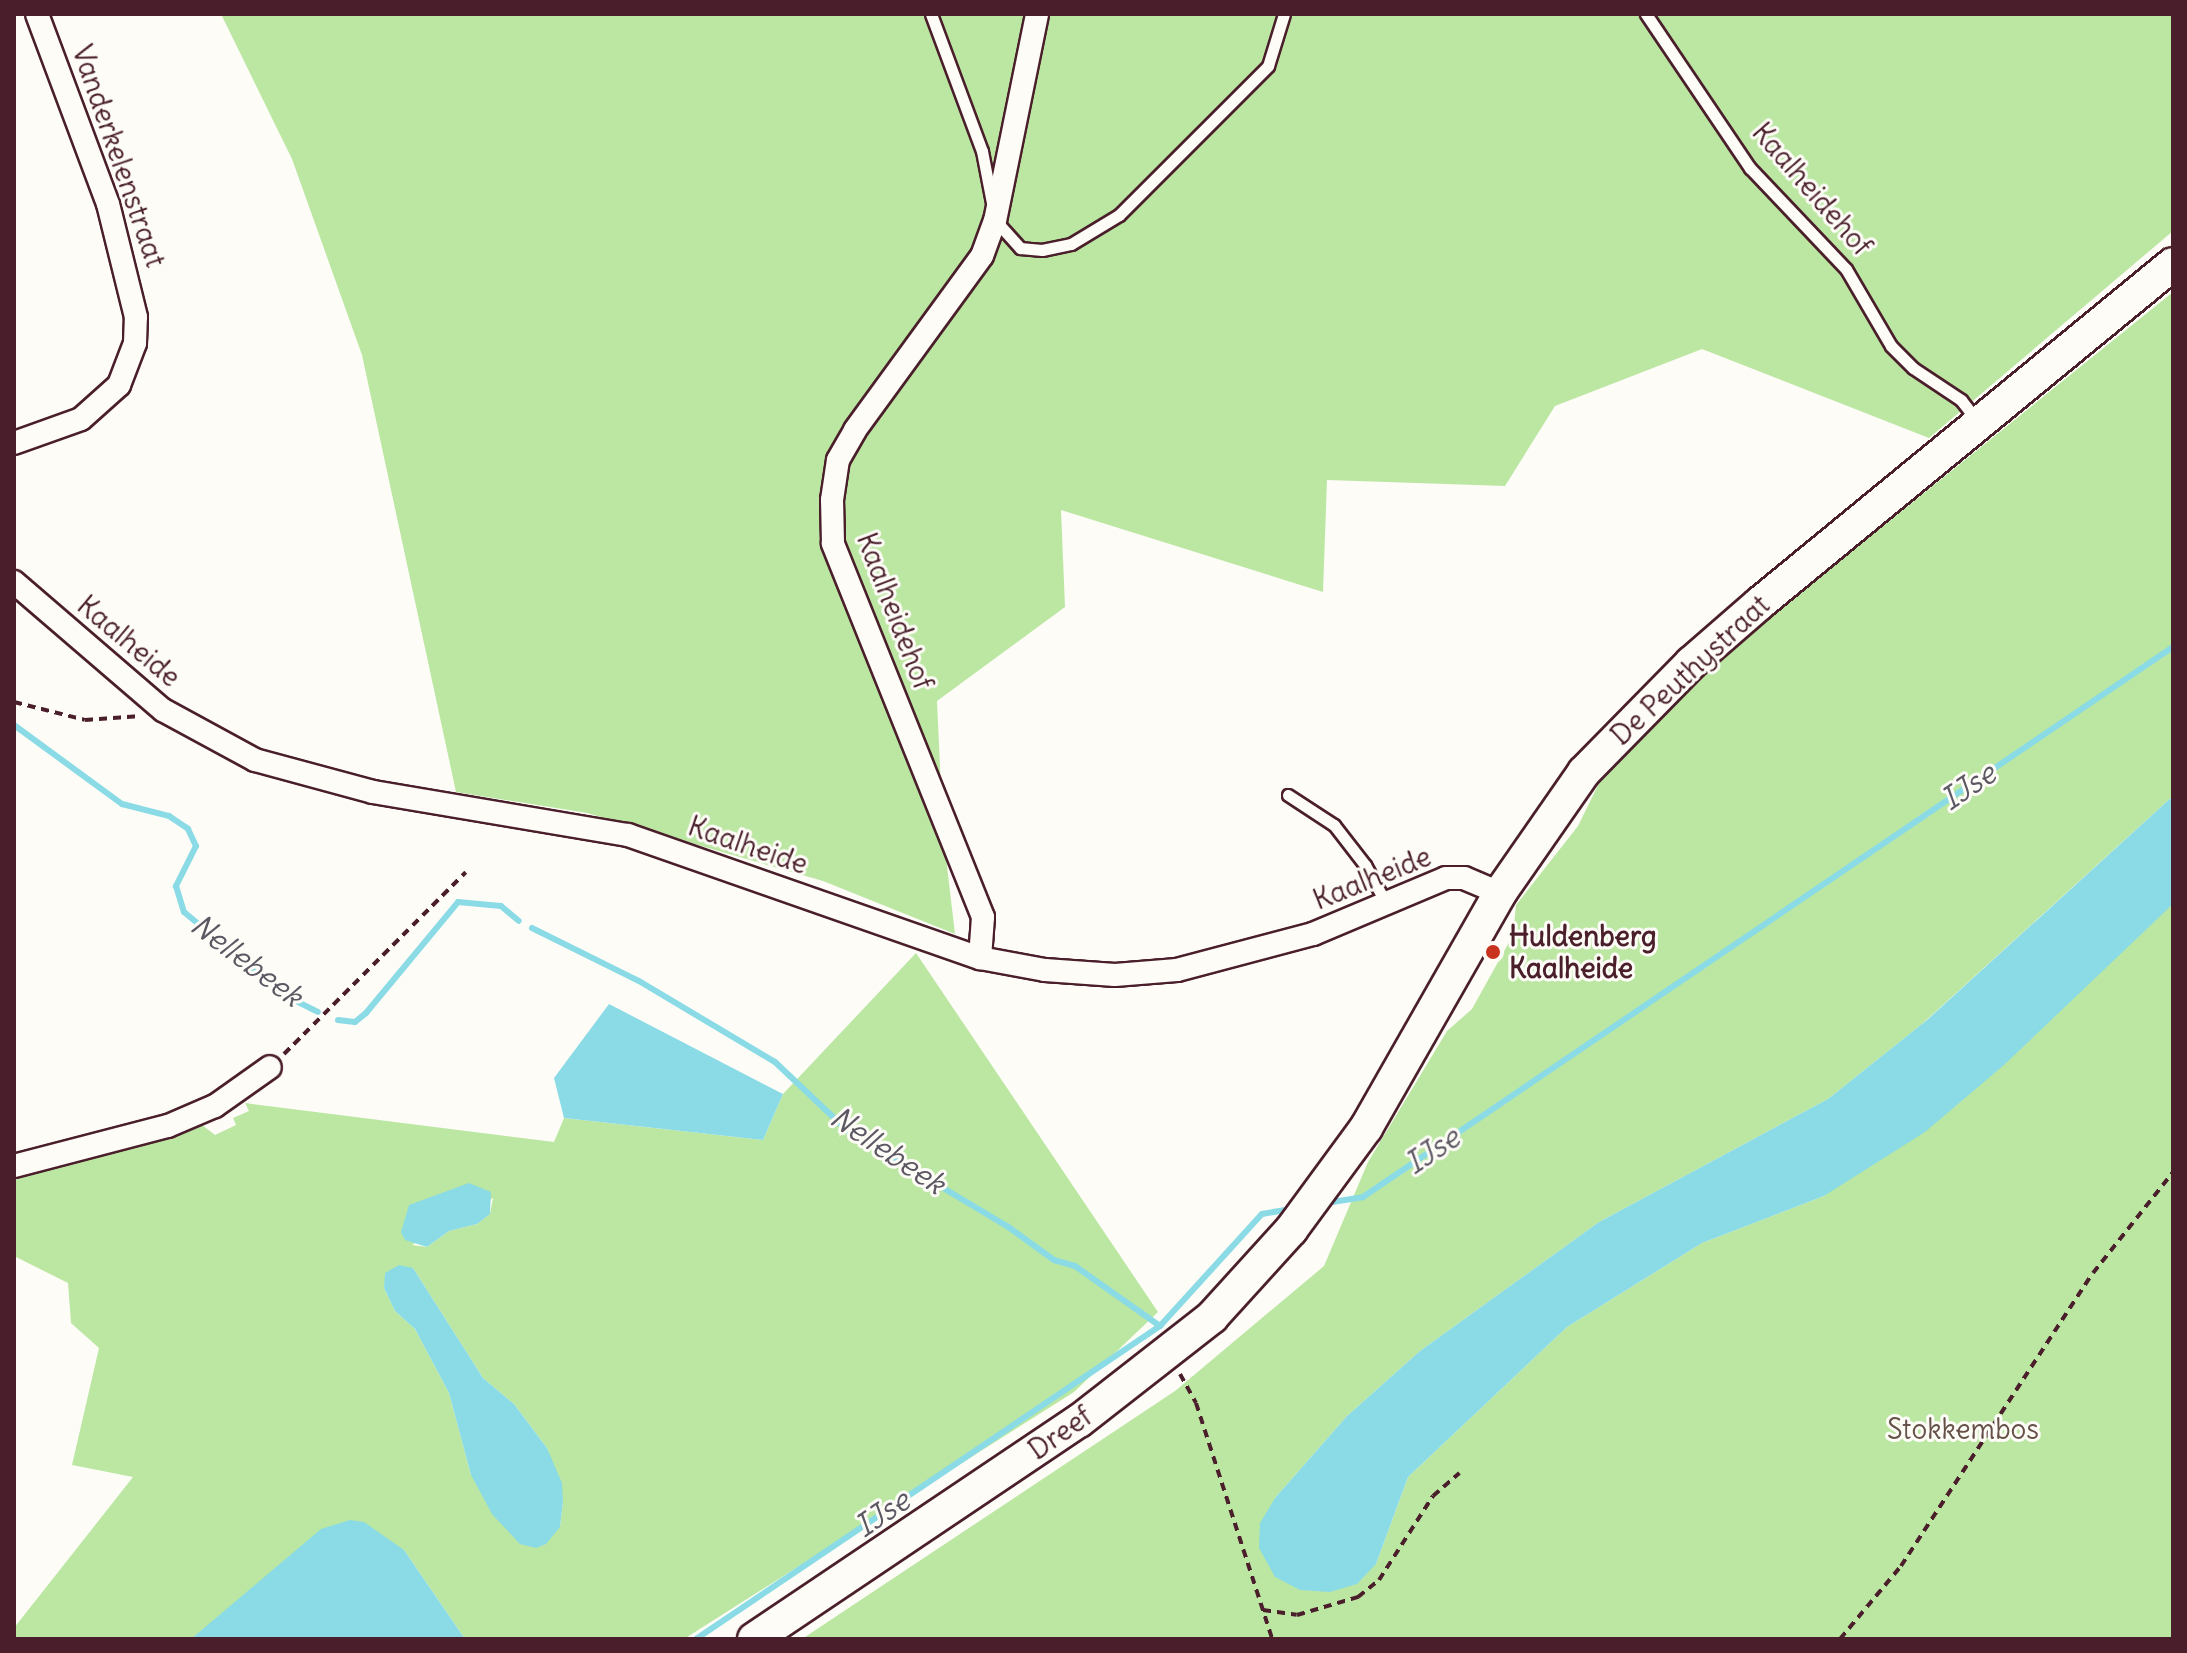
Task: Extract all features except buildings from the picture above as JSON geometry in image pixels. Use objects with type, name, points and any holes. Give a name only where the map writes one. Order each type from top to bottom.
[{"type":"main road","name":"De Peuthystraat","points":[[1327,1182],[1366,1128],[1500,893],[1575,784],[1628,724],[1760,603],[2173,264]]},
{"type":"main road","name":"Dreef","points":[[754,1639],[1168,1356],[1212,1317],[1291,1230],[1327,1182]]},
{"type":"street","name":"Vanderkelenstraat","points":[[14,443],[81,419],[119,385],[135,343],[136,317],[108,204],[37,14]]},
{"type":"street","name":"Kaalheidehof","points":[[980,958],[983,917],[833,543],[832,500],[838,460],[855,430],[982,256],[995,221],[1037,14]]},
{"type":"street","name":"Kaalheide","points":[[14,582],[163,710],[255,760],[312,779],[628,835],[980,958],[1101,974],[1177,970],[1313,934],[1446,878],[1464,878],[1500,893]]},
{"type":"street","points":[[14,1166],[168,1126],[215,1106],[270,1067]]},
{"type":"lane","points":[[931,14],[982,151],[995,221],[1020,248],[1042,250],[1071,244],[1119,215],[1268,66],[1284,14]]},
{"type":"lane","name":"Kaalheidehof","points":[[1646,14],[1750,168],[1846,269],[1891,346],[1913,368],[1961,400],[1979,423]]},
{"type":"lane","points":[[1288,795],[1334,825],[1365,865],[1386,903]]},
{"type":"path","points":[[14,702],[85,720],[121,721],[163,710]]},
{"type":"path","points":[[270,1067],[466,872]]},
{"type":"path","points":[[1840,1639],[1901,1566],[2093,1273],[2173,1172]]},
{"type":"path","points":[[1183,1379],[1196,1403],[1272,1639]]},
{"type":"path","points":[[1263,1610],[1297,1615],[1358,1597],[1379,1580],[1433,1496],[1459,1473]]},
{"type":"green space","points":[[221,14],[2173,14],[2173,231],[1929,438],[1702,349],[1555,406],[1505,486],[1327,480],[1323,592],[1061,510],[1065,607],[937,701],[943,832],[955,934],[823,881],[587,813],[456,792],[362,355],[292,159]]},
{"type":"green space","name":"Stokkembos","points":[[2173,292],[2173,796],[1922,1024],[1828,1099],[1599,1222],[1420,1351],[1347,1416],[1275,1498],[1376,1564],[1408,1477],[1567,1327],[1702,1243],[1824,1196],[2173,904],[2173,1639],[802,1639],[1175,1391],[1324,1266],[1368,1162],[1447,1031],[1472,1009],[1513,935],[1516,905],[1578,826],[1605,771],[1722,656]]},
{"type":"green space","points":[[916,953],[1158,1312],[1074,1392],[684,1639],[465,1639],[404,1550],[207,1626],[191,1639],[14,1639],[14,1628],[133,1477],[72,1465],[99,1348],[71,1323],[68,1283],[14,1256],[14,1180],[202,1125],[215,1135],[236,1125],[233,1118],[249,1111],[245,1103],[554,1142],[564,1118],[763,1140],[783,1094]],"holes":[[[493,1198],[490,1214],[477,1224],[449,1231],[427,1247],[412,1245]],[[413,1268],[483,1378],[514,1404],[547,1448],[563,1502],[560,1527],[471,1475],[449,1393],[415,1329],[395,1311],[384,1288],[386,1273]]]},
{"type":"water","points":[[2173,796],[2173,904],[2004,1065],[1925,1132],[1824,1196],[1702,1243],[1567,1327],[1408,1477],[1376,1564],[1357,1584],[1330,1592],[1300,1590],[1275,1577],[1259,1548],[1260,1523],[1275,1498],[1347,1416],[1420,1351],[1599,1222],[1828,1099],[1927,1020]]},
{"type":"water","points":[[609,1004],[783,1094],[763,1140],[564,1118],[554,1078]]},
{"type":"water","points":[[469,1183],[491,1192],[490,1214],[477,1224],[449,1231],[427,1247],[405,1240],[401,1232],[409,1205]]},
{"type":"water","points":[[399,1265],[413,1268],[483,1378],[514,1404],[547,1448],[562,1483],[563,1502],[560,1527],[546,1544],[536,1548],[520,1544],[492,1514],[471,1475],[449,1393],[415,1329],[395,1311],[384,1288],[385,1273]]},
{"type":"water","points":[[350,1520],[364,1522],[404,1550],[465,1639],[191,1639],[321,1529]]},
{"type":"waterway","name":"IJse","points":[[1326,1203],[1363,1197],[2173,647]]},
{"type":"waterway","name":"Nellebeek","points":[[14,725],[122,804],[169,816],[188,829],[196,846],[176,886],[184,912],[282,994],[318,1012]]},
{"type":"waterway","name":"Nellebeek","points":[[338,1020],[355,1022],[366,1013],[458,902],[501,906],[519,921]]},
{"type":"waterway","name":"Nellebeek","points":[[532,928],[639,981],[775,1062],[848,1131],[1007,1226],[1054,1260],[1075,1266],[1160,1326]]},
{"type":"waterway","name":"IJse","points":[[696,1639],[1160,1326],[1262,1214],[1291,1209]]},
{"type":"place","name":"Huldenberg Kaalheide","points":[[1493,952]]}]
